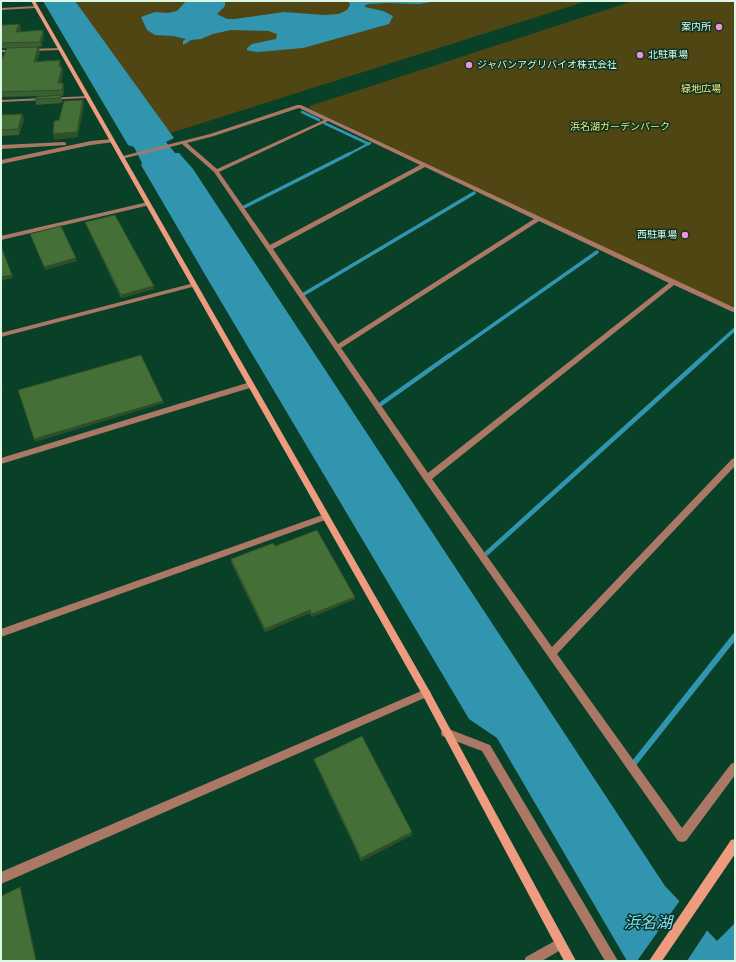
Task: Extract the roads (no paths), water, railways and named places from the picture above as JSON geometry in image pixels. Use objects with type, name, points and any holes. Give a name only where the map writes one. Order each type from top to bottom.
[{"type":"street","points":[[1,9],[35,4],[112,141],[124,157],[148,204],[426,693],[446,733],[570,961]]},
{"type":"street","points":[[1,51],[60,48]]},
{"type":"street","points":[[1,101],[87,97]]},
{"type":"street","points":[[124,157],[184,143],[299,106],[423,166],[539,218],[735,311]]},
{"type":"street","points":[[216,171],[327,120]]},
{"type":"street","points":[[1,147],[112,141]]},
{"type":"street","points":[[1,162],[91,143]]},
{"type":"street","points":[[184,143],[216,171],[427,478],[682,837],[735,767]]},
{"type":"street","points":[[270,248],[423,166]]},
{"type":"street","points":[[1,238],[148,204]]},
{"type":"street","points":[[338,347],[539,218]]},
{"type":"street","points":[[427,478],[674,282]]},
{"type":"street","points":[[1,335],[194,284]]},
{"type":"street","points":[[1,461],[250,385]]},
{"type":"street","points":[[552,652],[735,461]]},
{"type":"street","points":[[1,632],[325,517]]},
{"type":"street","points":[[1,878],[426,693]]},
{"type":"street","points":[[446,733],[486,748],[612,961]]},
{"type":"street","points":[[655,961],[735,844]]},
{"type":"street","points":[[530,961],[560,944]]},
{"type":"water","name":"浜名湖","points":[[43,1],[75,1],[174,138],[166,142],[175,153],[179,153],[193,169],[665,886],[717,941],[735,923],[735,961],[627,961],[497,738],[469,719],[207,278],[141,165],[142,163],[134,147],[128,145]]},
{"type":"water","points":[[186,1],[225,1],[225,6],[217,14],[227,19],[235,19],[284,12],[324,15],[339,14],[347,10],[349,7],[350,4],[347,1],[438,1],[419,4],[368,4],[364,6],[383,11],[393,16],[389,24],[303,48],[258,52],[247,50],[247,48],[252,44],[276,39],[277,34],[269,31],[231,30],[213,34],[201,39],[191,40],[183,45],[183,41],[186,39],[173,36],[155,35],[147,30],[141,17],[155,12],[168,13],[177,11]]},
{"type":"waterway","points":[[302,112],[319,120]]},
{"type":"waterway","points":[[324,123],[369,144]]},
{"type":"waterway","points":[[347,155],[369,144]]},
{"type":"waterway","points":[[244,207],[349,154]]},
{"type":"waterway","points":[[304,294],[474,193]]},
{"type":"waterway","points":[[449,356],[597,252]]},
{"type":"waterway","points":[[705,356],[735,329]]},
{"type":"waterway","points":[[381,404],[450,355]]},
{"type":"waterway","points":[[487,553],[706,355]]},
{"type":"waterway","points":[[635,762],[735,636]]},
{"type":"place","name":"案内所","points":[[719,27]]},
{"type":"place","name":"北駐車場","points":[[640,55]]},
{"type":"place","name":"ジャパンアグリバイオ株式会社","points":[[469,65]]},
{"type":"place","name":"西駐車場","points":[[685,235]]},
{"type":"park label","name":"緑地広場","points":[[701,89]]},
{"type":"park label","name":"浜名湖ガーデンパーク","points":[[620,127]]}]
